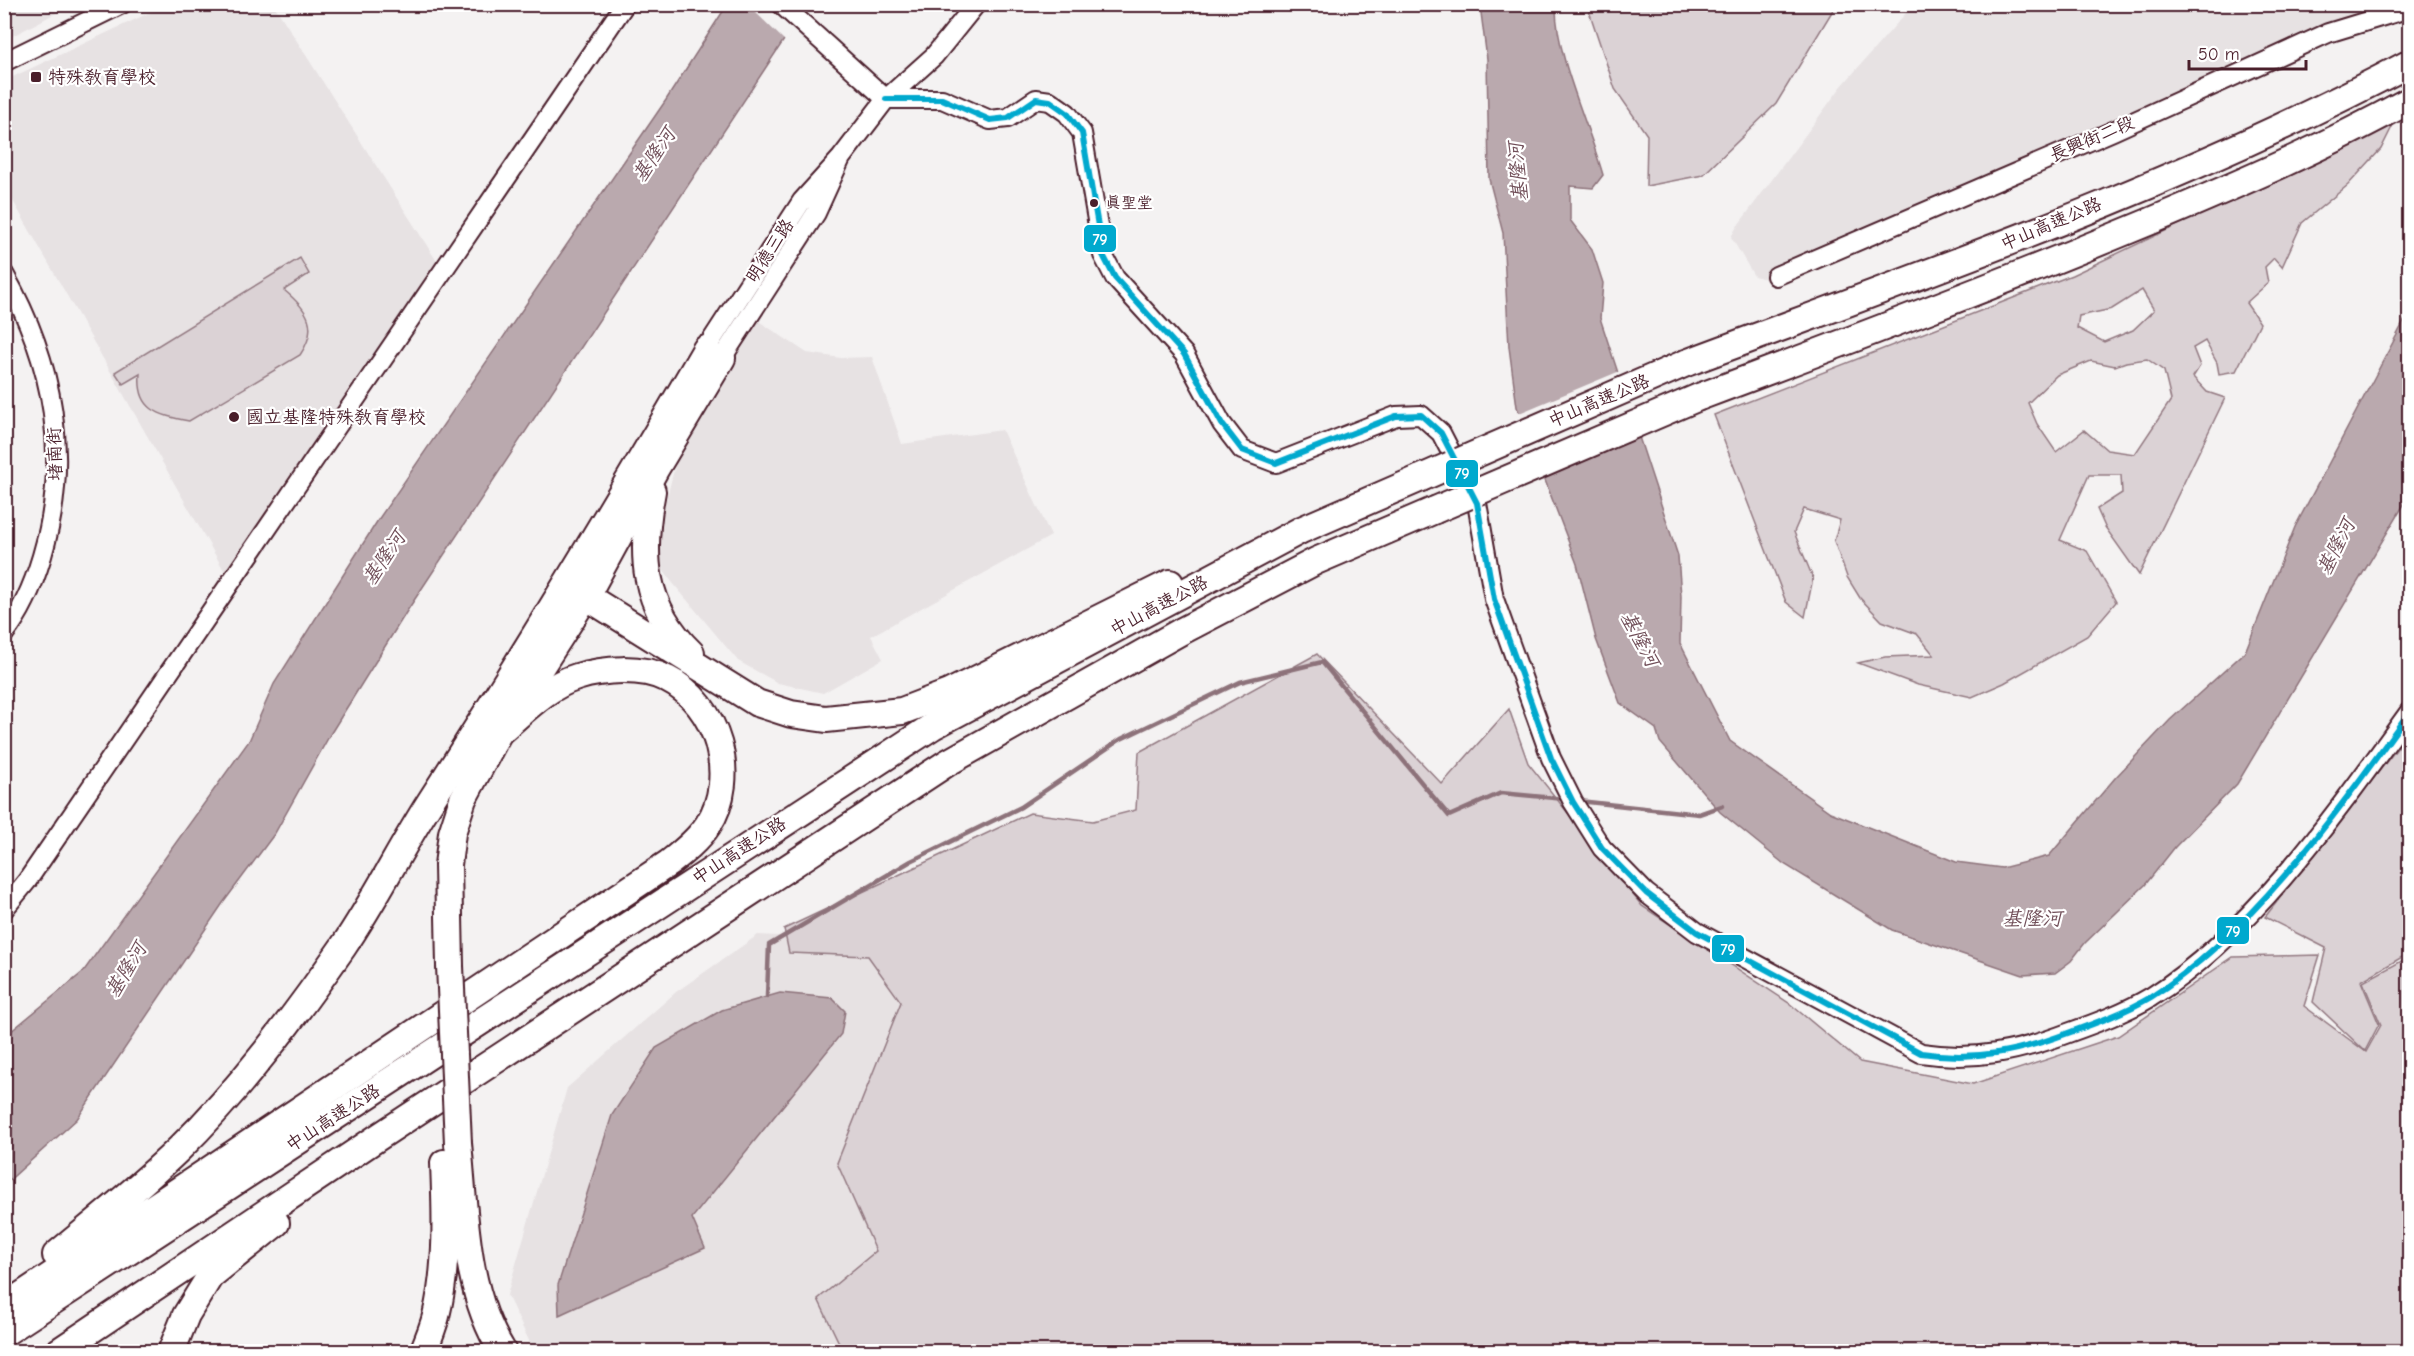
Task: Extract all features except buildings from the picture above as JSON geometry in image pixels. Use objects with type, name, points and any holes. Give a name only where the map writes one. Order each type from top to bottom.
[{"type":"highway","name":"中山高速公路","points":[[4,1333],[933,726],[1301,530],[1686,363],[1996,247],[2226,151],[2364,88],[2409,63]]},
{"type":"highway","name":"中山高速公路","points":[[58,1352],[377,1138],[946,763],[1180,632],[1316,561],[1699,396],[2008,281],[2241,183],[2372,121],[2409,100]]},
{"type":"highway","points":[[423,1352],[436,1316],[442,1273],[450,1143],[443,966],[431,893],[437,829],[447,797],[656,468],[714,353]]},
{"type":"highway","points":[[577,591],[714,353]]},
{"type":"highway","points":[[656,468],[645,524],[644,552],[650,586],[661,616],[679,641],[715,676]]},
{"type":"highway","points":[[577,591],[757,703],[791,714],[826,719],[902,711],[949,693],[1157,588],[1301,530]]},
{"type":"highway","points":[[4,1292],[30,1275],[116,1205],[180,1147],[248,1073],[296,1013],[345,944],[491,726],[576,677],[611,671],[643,671],[667,678],[703,710],[715,733],[723,757],[722,785],[708,825],[691,845],[669,864],[4,1307]]},
{"type":"highway","points":[[171,1352],[186,1315],[210,1276],[263,1232],[338,1181],[377,1138]]},
{"type":"highway","points":[[450,1143],[475,1282],[487,1323],[502,1352]]},
{"type":"street","points":[[4,62],[122,4]]},
{"type":"street","points":[[4,909],[33,872],[625,4]]},
{"type":"street","points":[[781,4],[886,99],[942,99],[990,120],[1008,118],[1036,99],[1050,101],[1067,113],[1082,133],[1103,255],[1114,278],[1184,354],[1222,424],[1242,450],[1276,463],[1396,416],[1421,415],[1441,433],[1477,503],[1494,599],[1551,758],[1570,796],[1602,848],[1646,893],[1697,932],[1921,1053],[1955,1058],[2025,1049],[2112,1016],[2150,997],[2202,959],[2272,890],[2340,809],[2409,711]]},
{"type":"street","name":"明德三路","points":[[714,353],[801,201],[841,158],[886,99],[934,56],[976,4]]},
{"type":"street","name":"長興街二段","points":[[1776,276],[2113,131],[2328,33],[2409,8]]},
{"type":"street","name":"堵南街","points":[[4,274],[24,309],[45,373],[54,417],[57,488],[48,534],[35,580],[4,634]]},
{"type":"shaded area","points":[[5,4],[71,4],[71,5],[5,40]]},
{"type":"shaded area","name":"國立基隆特殊教育學校","points":[[166,5],[274,5],[438,263],[225,572],[5,187],[4,81]]},
{"type":"shaded area","points":[[1587,5],[1836,5],[1776,104],[1703,175],[1646,186],[1647,135],[1615,89]]},
{"type":"shaded area","points":[[1913,5],[2403,5],[1779,282],[1754,276],[1731,237],[1736,228],[1841,87]]},
{"type":"shaded area","points":[[2394,123],[2381,149],[2348,185],[2302,223],[2282,267],[2274,258],[2265,267],[2268,283],[2246,303],[2260,323],[2236,371],[2219,374],[2217,363],[2205,341],[2193,348],[2200,366],[2193,377],[2207,392],[2225,398],[2139,575],[2105,527],[2097,509],[2122,493],[2121,475],[2089,475],[2060,540],[2087,551],[2116,602],[2087,636],[2004,683],[1972,697],[1918,685],[1858,663],[1885,657],[1934,655],[1917,634],[1882,621],[1860,598],[1847,577],[1834,541],[1840,520],[1804,509],[1794,532],[1813,578],[1805,617],[1786,602],[1714,415],[2072,275]],"holes":[[[2142,290],[2154,310],[2133,330],[2104,342],[2077,328],[2079,316],[2112,309]],[[2147,359],[2164,371],[2171,400],[2135,454],[2107,450],[2084,430],[2056,452],[2037,424],[2028,403],[2057,375],[2091,361],[2115,366]]]},
{"type":"shaded area","points":[[300,258],[309,274],[284,290],[304,311],[310,327],[306,345],[300,355],[189,421],[152,409],[142,396],[140,374],[123,384],[115,372]]},
{"type":"shaded area","points":[[757,320],[807,353],[841,358],[872,357],[902,444],[1002,430],[1051,536],[871,636],[883,659],[823,693],[778,683],[738,661],[672,582],[663,570],[658,555],[659,527],[679,451]]},
{"type":"shaded area","points":[[1317,654],[1442,784],[1509,709],[1528,763],[1642,906],[1789,1003],[1860,1062],[1973,1084],[2118,1036],[2233,957],[2320,955],[2304,1006],[2366,1052],[2381,1025],[2363,982],[2409,957],[2409,1351],[843,1351],[818,1299],[876,1251],[837,1163],[901,1002],[868,956],[789,953],[784,929],[1030,813],[1093,821],[1136,810],[1139,752]]},
{"type":"shaded area","points":[[2409,733],[2409,953],[2361,981],[2379,1024],[2365,1051],[2313,1002],[2326,948],[2265,917]]},
{"type":"shaded area","points":[[758,935],[1151,954],[1148,1351],[534,1351],[507,1295],[567,1088],[676,992]]},
{"type":"water","name":"基隆河","points":[[727,5],[807,5],[407,611],[331,733],[275,833],[223,903],[77,1119],[5,1184],[4,1037],[83,972],[249,741],[274,684],[378,520],[666,100]]},
{"type":"water","name":"基隆河","points":[[1480,5],[1556,5],[1557,25],[1567,68],[1603,175],[1593,188],[1570,186],[1570,220],[1592,249],[1603,283],[1600,318],[1678,556],[1681,596],[1680,643],[1730,741],[1830,812],[1956,862],[2002,868],[2049,856],[2115,778],[2170,720],[2245,652],[2295,527],[2409,312],[2409,496],[2237,784],[2175,847],[2145,885],[2085,943],[2071,961],[2055,973],[2023,975],[1892,930],[1784,864],[1720,812],[1660,742],[1656,729],[1620,703],[1596,639],[1577,564],[1517,407],[1509,347],[1503,233],[1489,179],[1487,59]]},
{"type":"water","points":[[780,993],[832,998],[845,1011],[841,1034],[692,1218],[705,1248],[559,1315],[558,1285],[612,1115],[656,1048],[722,1010]]},
{"type":"pier","points":[[810,4],[786,42],[748,5]]},
{"type":"pier","points":[[1620,371],[1639,431],[1540,474],[1517,414]]},
{"type":"waterway","points":[[767,996],[769,945],[911,861],[1021,807],[1121,739],[1240,682],[1322,662],[1449,816],[1501,793],[1565,799]]},
{"type":"waterway","points":[[1579,801],[1699,814],[1722,806]]},
{"type":"transit line","name":"79","points":[[886,99],[942,99],[990,120],[1008,118],[1036,99],[1050,101],[1067,113],[1082,133],[1103,255],[1115,278],[1184,354],[1222,424],[1242,450],[1276,463],[1396,416],[1421,415],[1441,433],[1477,503],[1494,599],[1551,758],[1573,802],[1602,848],[1646,893],[1697,932],[1921,1053],[1959,1056],[2013,1050],[2050,1040],[2100,1021],[2151,997],[2189,970],[2225,939],[2259,904],[2324,827],[2410,711]]},
{"type":"place","name":"特殊教育學校","points":[[36,77]]},
{"type":"place","name":"真聖堂","points":[[1094,203]]},
{"type":"place","name":"國立基隆特殊教育學校","points":[[234,417]]}]
